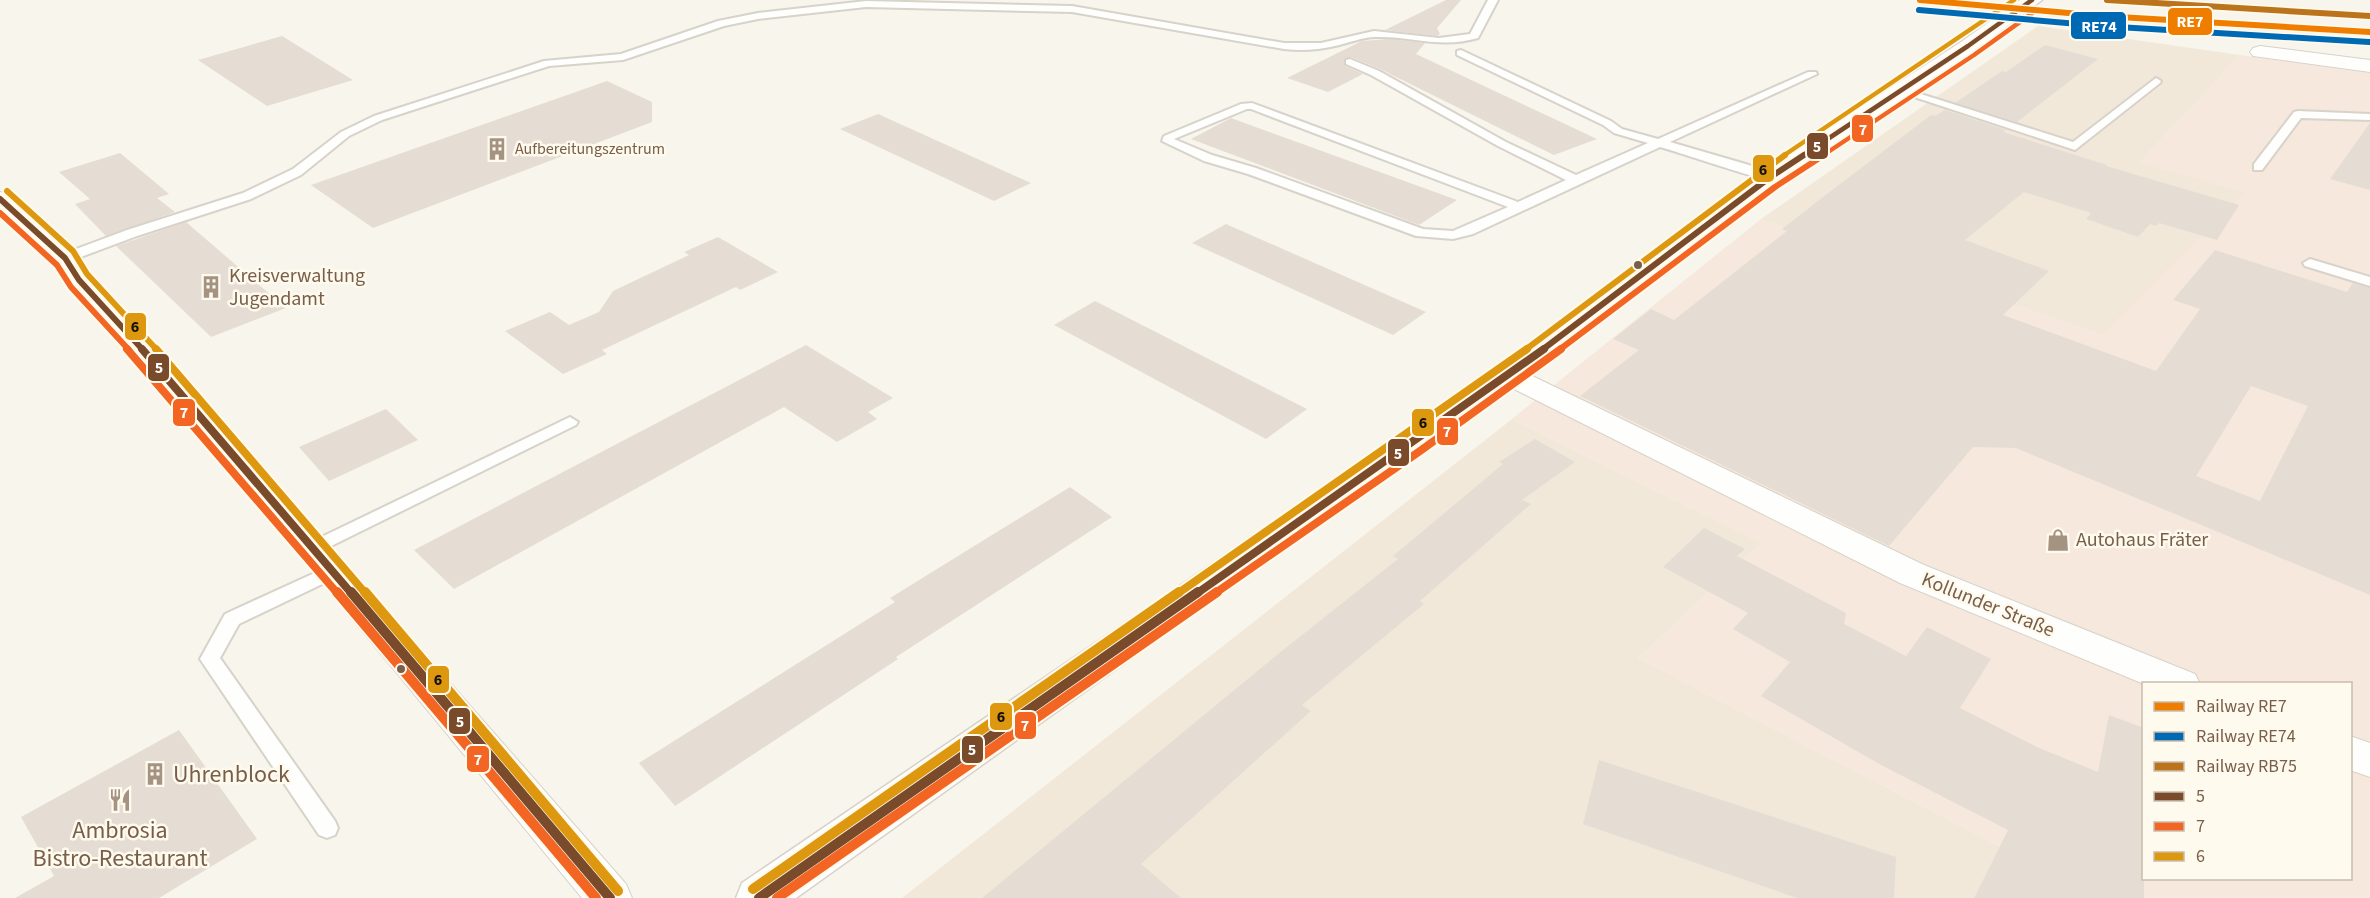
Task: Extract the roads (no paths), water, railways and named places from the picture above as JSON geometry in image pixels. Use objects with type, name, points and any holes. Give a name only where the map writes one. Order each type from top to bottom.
[{"type":"street","points":[[759,898],[1508,375],[1768,178],[2032,0]]},
{"type":"street","points":[[2273,70],[2260,52],[2370,66]]},
{"type":"street","points":[[0,199],[65,258],[79,280],[177,388],[610,898]]},
{"type":"street","name":"Kollunder Straße","points":[[1508,375],[1912,574],[2176,682]]},
{"type":"street","points":[[2352,753],[2370,760]]},
{"type":"lane","points":[[65,258],[247,196],[297,172],[345,134],[378,118],[548,63],[568,59],[623,57],[722,23],[758,16],[866,4],[1072,9],[1284,46],[1308,48],[1328,45],[1363,34],[1383,33],[1450,43],[1462,41],[1474,36],[1493,0]]},
{"type":"lane","points":[[1461,53],[1607,123],[1618,131],[1745,168],[1768,178]]},
{"type":"lane","points":[[1350,62],[1375,73],[1502,144],[1576,180]]},
{"type":"lane","points":[[1518,207],[1252,106],[1245,106],[1168,138],[1168,141],[1208,158],[1252,171],[1421,233],[1454,235],[1468,231],[1812,74]]},
{"type":"lane","points":[[1900,91],[2075,146],[2156,81]]},
{"type":"lane","points":[[2258,166],[2298,114],[2370,117]]},
{"type":"lane","points":[[2310,263],[2370,282]]},
{"type":"lane","points":[[327,828],[210,659],[232,619],[322,559],[570,422]]},
{"type":"rail line","name":"RE7","points":[[1920,0],[2102,16],[2370,32]]},
{"type":"rail line","name":"RB75","points":[[2107,0],[2370,16]]},
{"type":"rail line","name":"RE74","points":[[1919,10],[2101,26],[2369,42]]},
{"type":"place","name":"Aufbereitungszentrum","points":[[497,149]]},
{"type":"place","name":"Kreisverwaltung Jugendamt","points":[[211,287]]},
{"type":"place","name":"Autohaus Fräter","points":[[2058,540]]},
{"type":"place","name":"Uhrenblock","points":[[155,774]]},
{"type":"place","name":"Ambrosia Bistro-Restaurant","points":[[120,800]]}]
